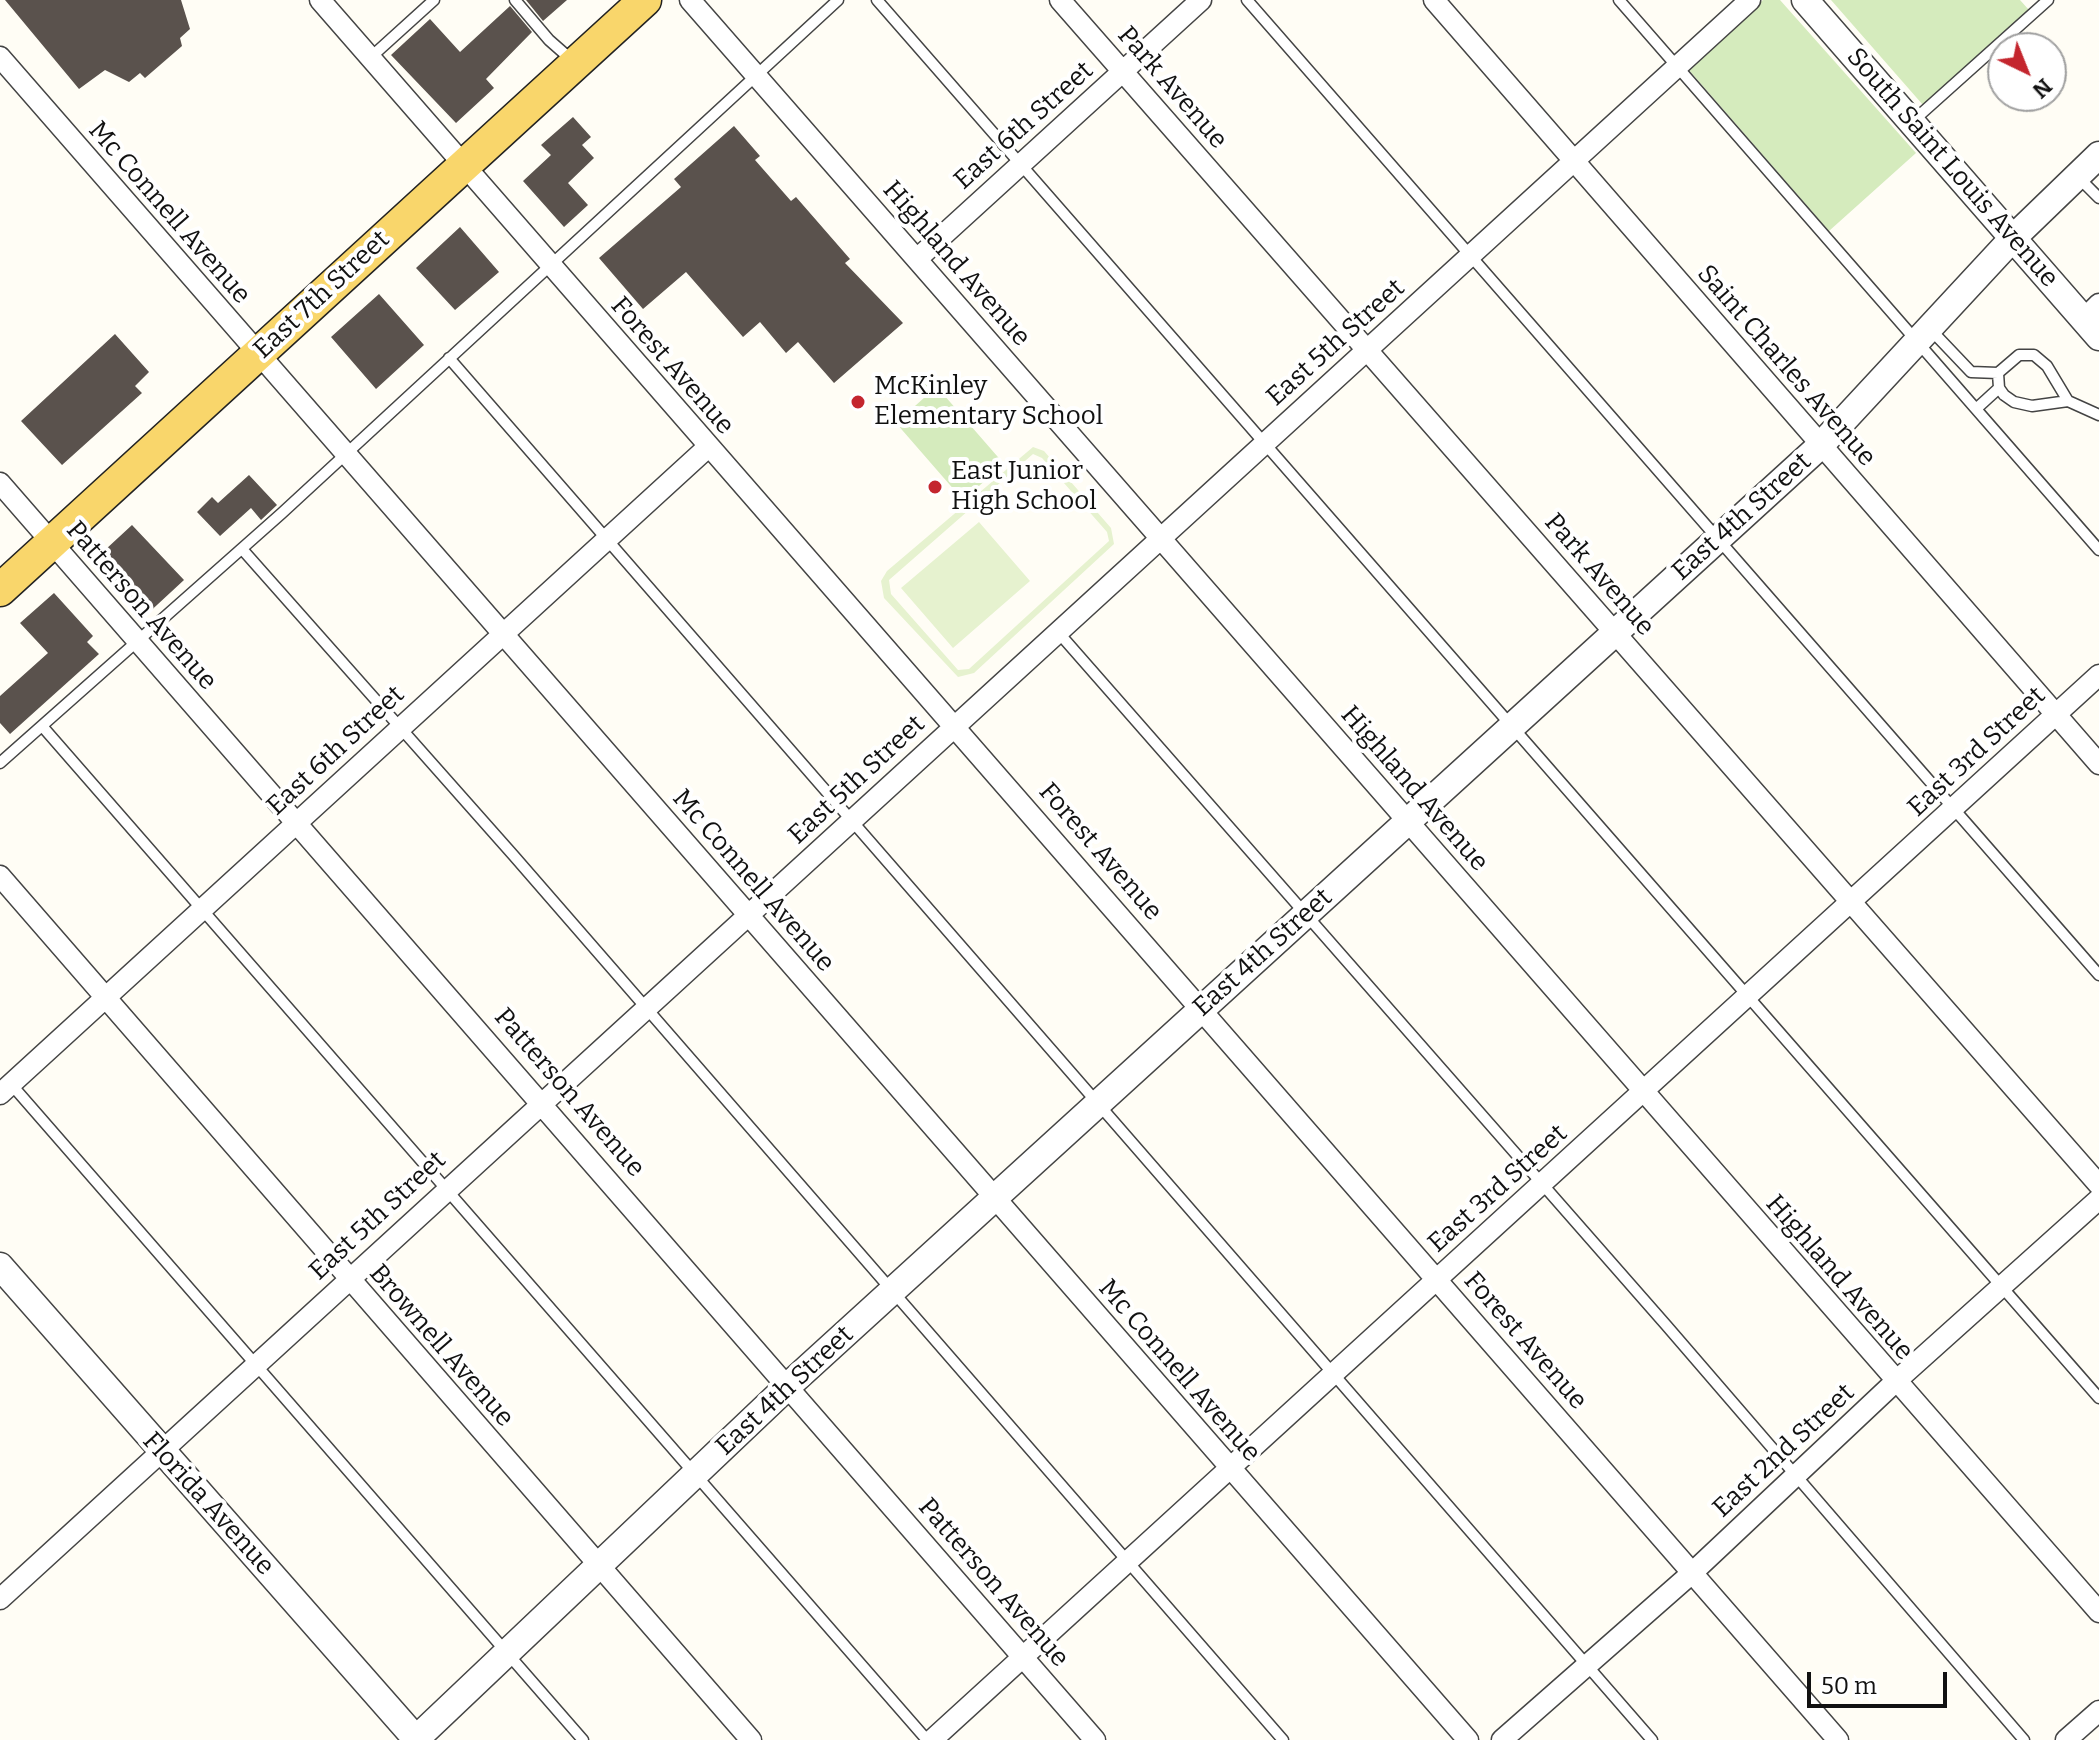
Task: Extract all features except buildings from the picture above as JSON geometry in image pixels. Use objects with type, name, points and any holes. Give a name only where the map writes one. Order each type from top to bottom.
[{"type":"main road","name":"East 7th Street","points":[[0,590],[645,0]]},
{"type":"street","name":"Forest Avenue","points":[[320,0],[1838,1740]]},
{"type":"street","name":"Highland Avenue","points":[[690,0],[2099,1612]]},
{"type":"street","name":"Park Avenue","points":[[1060,0],[2099,1185]]},
{"type":"street","name":"East 6th Street","points":[[917,259],[1201,0]]},
{"type":"street","name":"Saint Charles Avenue","points":[[1434,0],[2099,764]]},
{"type":"street","name":"East 5th Street","points":[[0,1599],[1750,0]]},
{"type":"street","name":"South Saint Louis Avenue","points":[[1805,0],[2012,239],[2094,320]]},
{"type":"street","name":"Mc Connell Avenue","points":[[0,57],[257,355],[996,1197],[1229,1470],[1468,1740]]},
{"type":"street","name":"East 4th Street","points":[[416,1740],[789,1385],[1820,446],[2012,239],[2099,155]]},
{"type":"street","name":"East 6th Street","points":[[6,1089],[708,447]]},
{"type":"street","name":"Patterson Avenue","points":[[0,483],[789,1385],[1095,1740]]},
{"type":"street","name":"East 3rd Street","points":[[929,1740],[1853,903],[2099,675]]},
{"type":"street","name":"Brownell Avenue","points":[[0,876],[347,1279],[751,1740]]},
{"type":"street","name":"East 2nd Street","points":[[1502,1740],[1692,1573],[1895,1382],[2099,1199]]},
{"type":"street","name":"Florida Avenue","points":[[0,1266],[416,1740]]},
{"type":"street","points":[[2066,1740],[2099,1711]]},
{"type":"lane","points":[[370,58],[434,0]]},
{"type":"lane","points":[[515,0],[549,40],[575,64]]},
{"type":"lane","points":[[0,763],[242,549],[838,0]]},
{"type":"lane","points":[[877,0],[2099,1398]]},
{"type":"lane","points":[[1247,0],[1720,537],[2099,975]]},
{"type":"lane","points":[[1619,0],[1923,334],[1976,409],[2099,550]]},
{"type":"lane","points":[[1911,123],[2048,0]]},
{"type":"lane","points":[[2077,176],[2099,198]]},
{"type":"lane","points":[[1923,334],[1971,372],[1998,373]]},
{"type":"lane","points":[[2068,401],[2054,373],[2034,355],[2011,359],[1998,373],[1999,388],[2008,398],[2022,405],[2068,401],[2099,415]]},
{"type":"lane","points":[[449,358],[1652,1740]]},
{"type":"lane","points":[[1976,409],[1999,388]]},
{"type":"lane","points":[[242,549],[1283,1740]]},
{"type":"lane","points":[[1058,632],[2024,1740]]},
{"type":"lane","points":[[42,726],[694,1475],[929,1740]]},
{"type":"lane","points":[[6,1089],[255,1364],[583,1740]]},
{"type":"green space","points":[[1763,0],[1780,0],[1916,153],[1829,231],[1688,69]]},
{"type":"green space","points":[[1831,0],[2020,0],[2029,10],[2004,32],[1987,32],[1987,48],[1923,105]]},
{"type":"green space","points":[[925,383],[932,391],[937,387],[1004,464],[963,500],[896,423],[925,397],[918,389]]},
{"type":"green space","points":[[1033,447],[1044,451],[1111,528],[1114,544],[974,673],[958,677],[884,598],[881,581],[887,571]],"holes":[[[1033,454],[1042,458],[1107,532],[1109,541],[969,669],[958,670],[891,594],[889,580]]]},
{"type":"green space","points":[[979,522],[1030,581],[953,648],[901,588]]},
{"type":"place","name":"McKinley Elementary School","points":[[858,402]]},
{"type":"place","name":"East Junior High School","points":[[935,487]]}]
